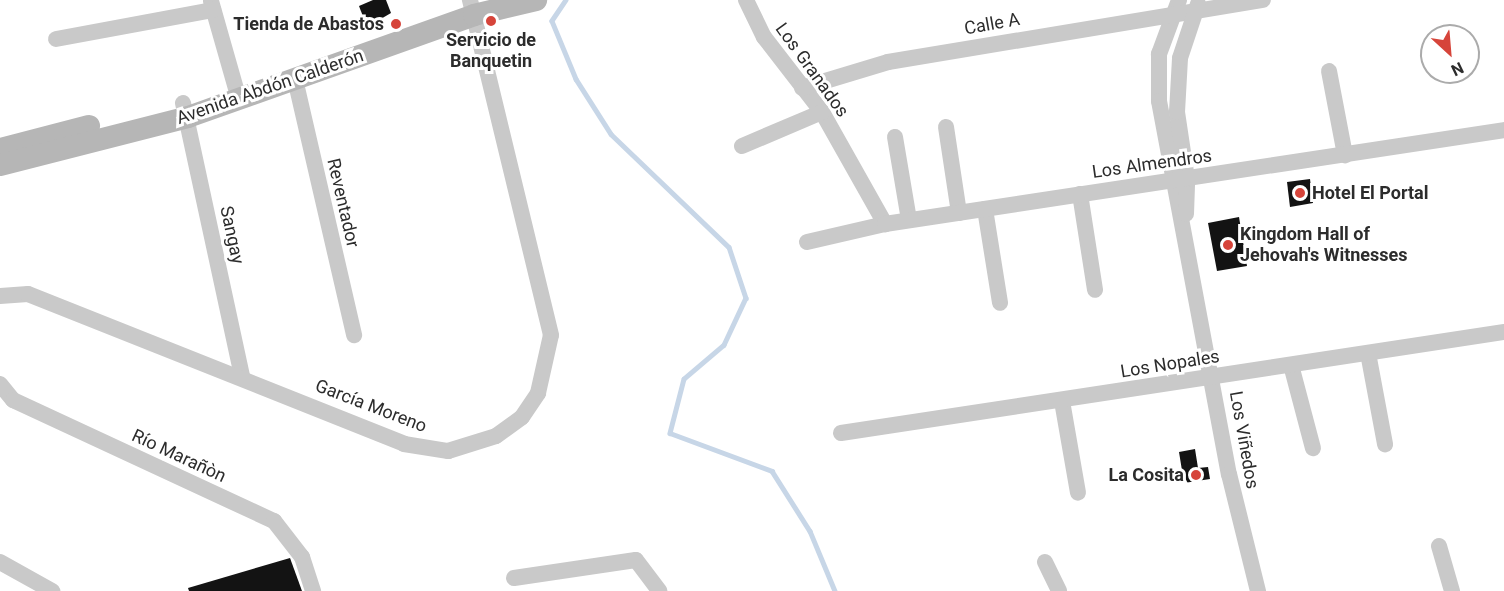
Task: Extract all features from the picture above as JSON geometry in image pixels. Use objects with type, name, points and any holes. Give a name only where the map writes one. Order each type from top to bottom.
[{"type":"main road","name":"Avenida Abdón Calderón","points":[[0,165],[237,93],[476,5],[536,0]]},
{"type":"main road","name":"Avenida Abdón Calderón","points":[[237,93],[295,79],[476,5]]},
{"type":"main road","name":"Avenida Abdón Calderón","points":[[0,149],[185,110]]},
{"type":"street","name":"Los Granados","points":[[746,0],[764,37],[822,111],[885,224]]},
{"type":"street","name":"Calle A","points":[[802,87],[888,62],[1175,7],[1263,0]]},
{"type":"street","points":[[56,39],[212,5],[237,93]]},
{"type":"street","name":"García Moreno","points":[[0,296],[28,294],[242,375],[404,444],[429,449],[481,443],[531,405],[544,381],[551,335],[476,5]]},
{"type":"street","name":"Los Viñedos","points":[[1185,224],[1187,179],[1177,112],[1180,58],[1197,5]]},
{"type":"street","name":"Los Viñedos","points":[[1175,7],[1160,54],[1159,101],[1170,181],[1185,224],[1228,474],[1258,591]]},
{"type":"street","points":[[1329,71],[1345,155]]},
{"type":"street","name":"Reventador","points":[[295,79],[354,335]]},
{"type":"street","name":"Sangay","points":[[185,110],[242,375]]},
{"type":"street","points":[[742,146],[822,111]]},
{"type":"street","points":[[946,127],[959,213]]},
{"type":"street","name":"Los Almendros","points":[[807,242],[909,220],[1504,130]]},
{"type":"street","points":[[895,137],[909,220]]},
{"type":"street","points":[[1080,194],[1095,290]]},
{"type":"street","points":[[985,209],[1000,303]]},
{"type":"street","name":"Los Nopales","points":[[841,433],[1504,332]]},
{"type":"street","points":[[1368,353],[1385,444]]},
{"type":"street","points":[[1291,365],[1313,448]]},
{"type":"street","name":"Río Marañòn","points":[[0,384],[13,400],[274,521],[302,557],[313,591]]},
{"type":"street","points":[[1062,401],[1078,493]]},
{"type":"street","points":[[1439,546],[1452,591]]},
{"type":"street","points":[[514,578],[636,560],[659,591]]},
{"type":"street","points":[[0,562],[52,591]]},
{"type":"street","points":[[1045,562],[1059,591]]},
{"type":"building","points":[[373,0],[386,0],[391,13],[367,27],[359,6]]},
{"type":"building","name":"Hotel El Portal","points":[[1310,179],[1313,203],[1290,207],[1287,182]]},
{"type":"building","name":"Kingdom Hall of Jehovah's Witnesses","points":[[1239,217],[1247,266],[1217,271],[1208,223]]},
{"type":"building","points":[[1195,449],[1198,468],[1208,467],[1210,479],[1184,483],[1179,452]]},
{"type":"building","points":[[290,558],[302,591],[189,591],[188,588]]},
{"type":"waterway","points":[[566,0],[552,21],[576,79],[611,134],[729,247],[746,298],[724,345],[684,379],[670,433],[772,471],[810,531],[835,591]]},
{"type":"place","name":"Servicio de Banquetin","points":[[491,21]]},
{"type":"place","name":"Tienda de Abastos","points":[[396,24]]},
{"type":"place","name":"Hotel El Portal","points":[[1300,193]]},
{"type":"place","name":"Kingdom Hall of Jehovah's Witnesses","points":[[1228,245]]},
{"type":"place","name":"La Cosita","points":[[1196,475]]}]
